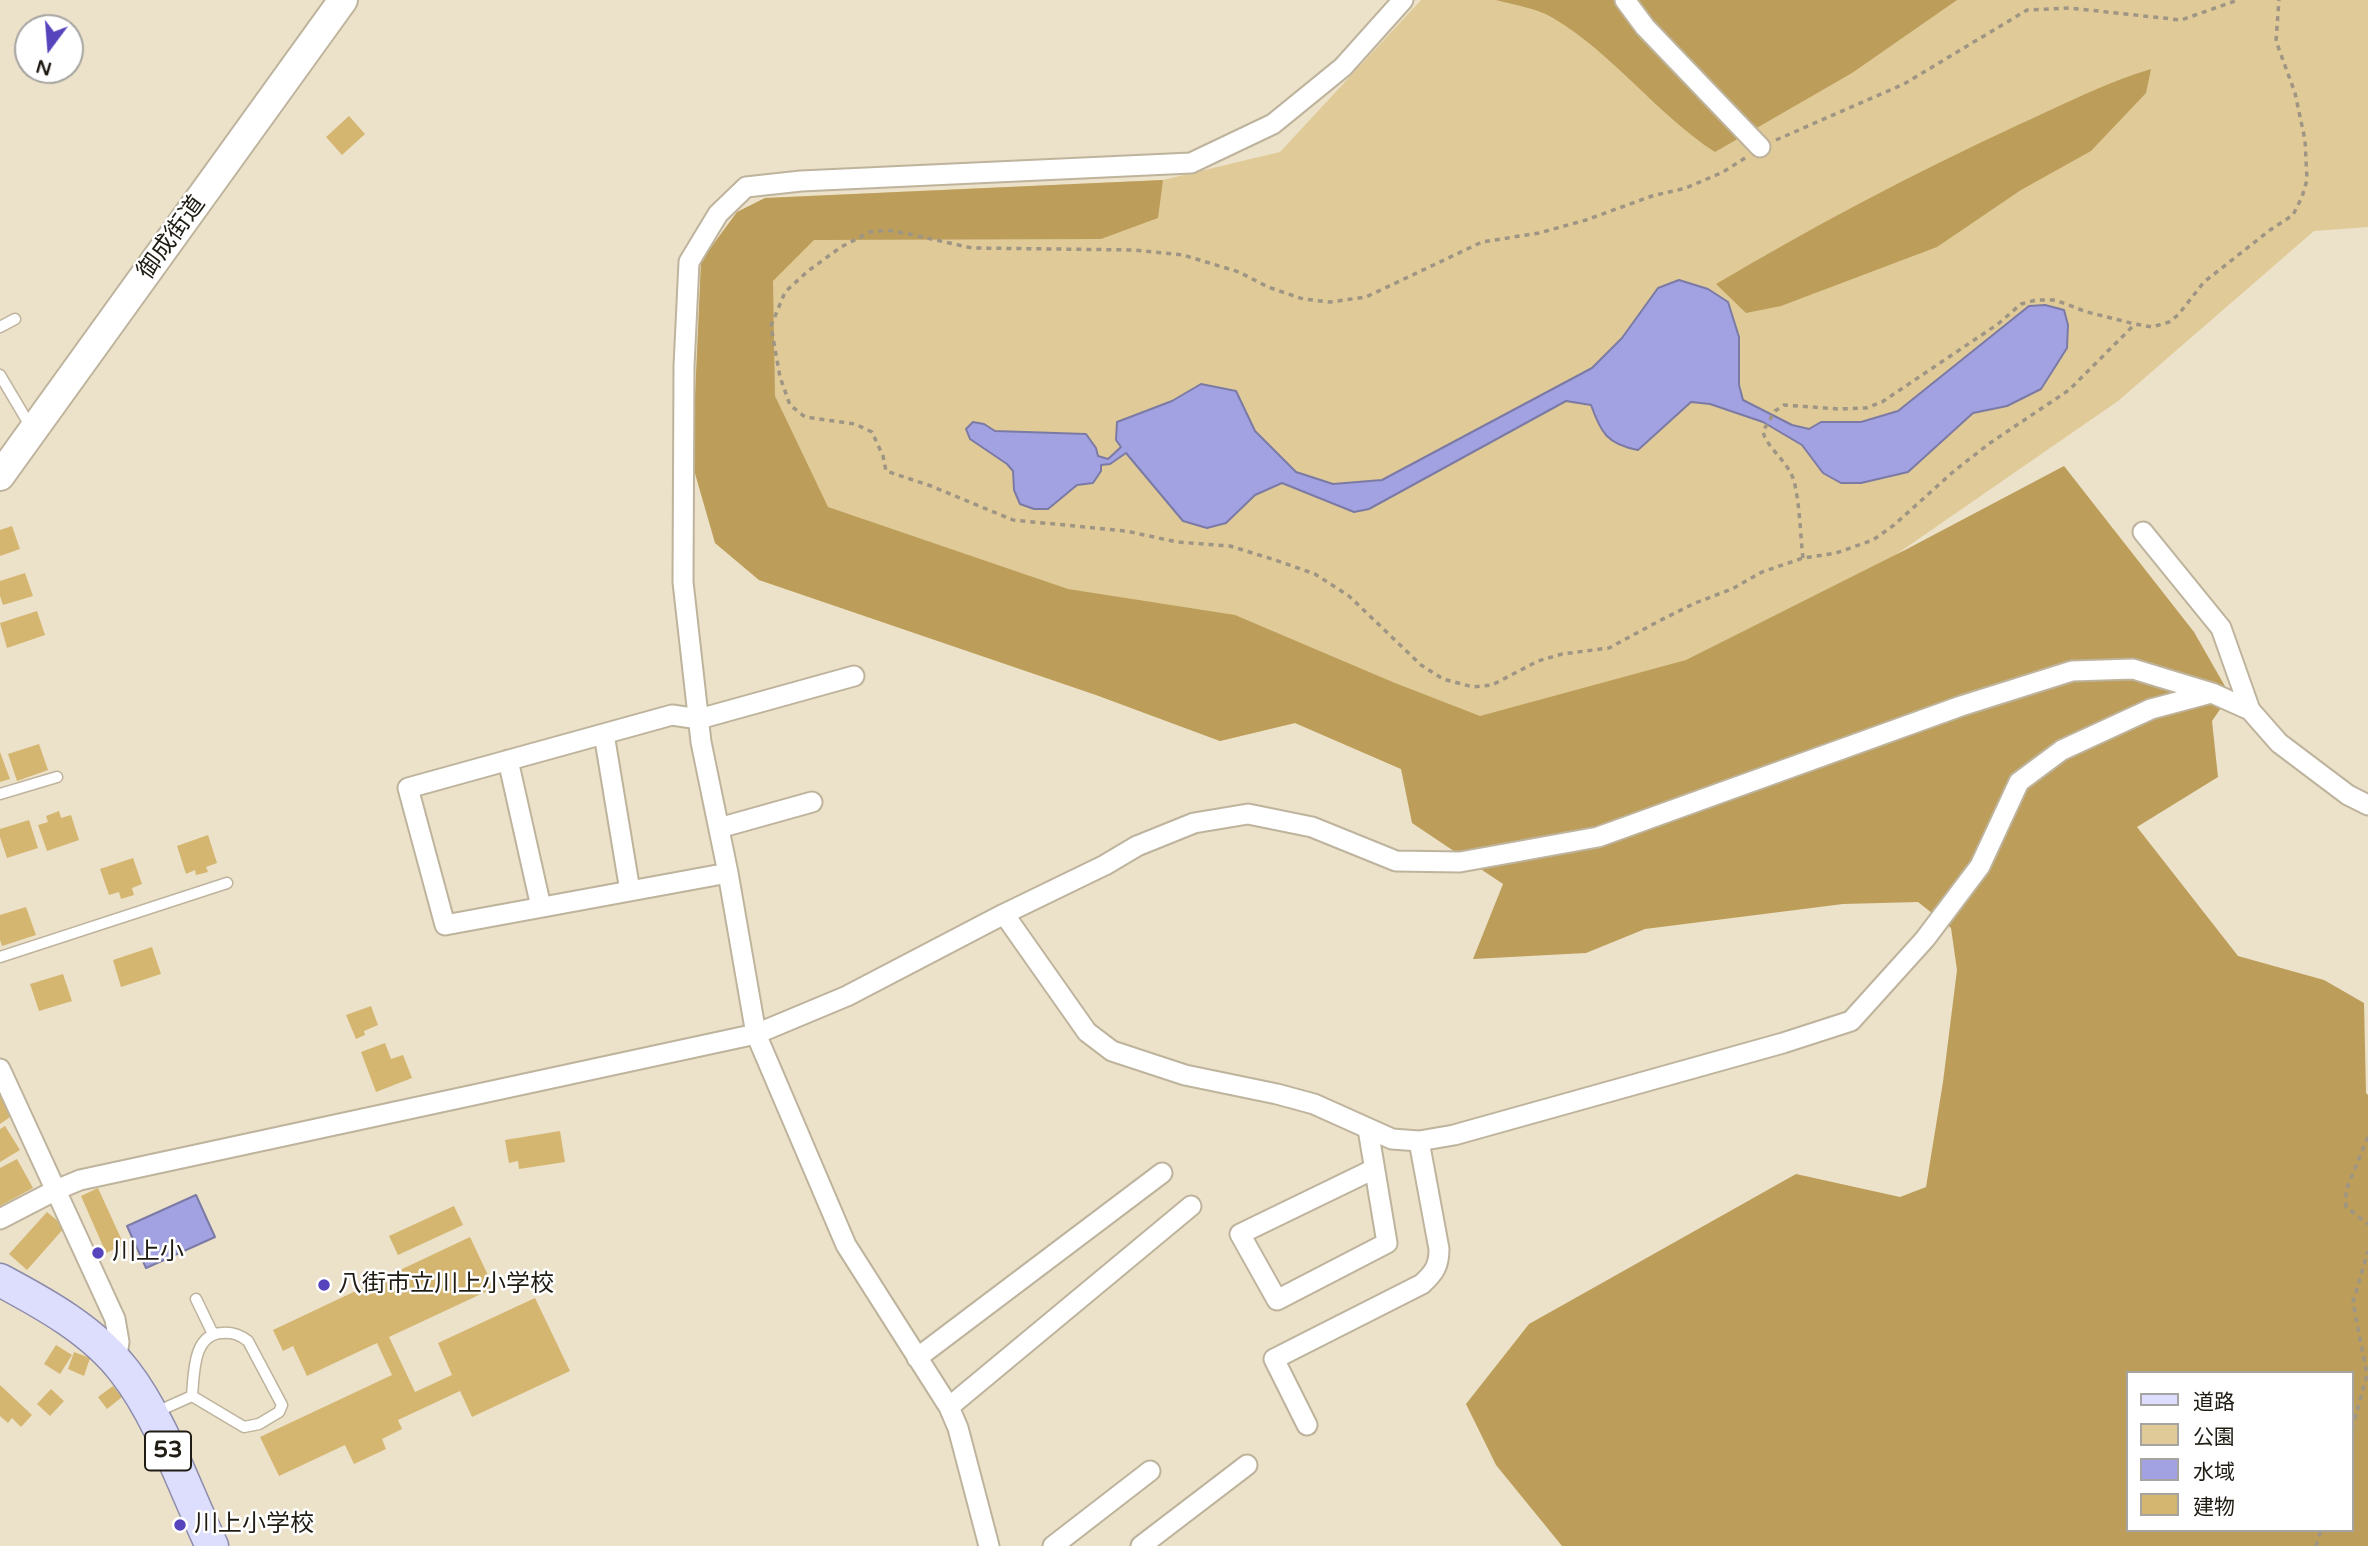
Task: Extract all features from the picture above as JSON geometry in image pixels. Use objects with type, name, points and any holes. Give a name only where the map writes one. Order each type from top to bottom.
[{"type":"main road","name":"53","points":[[0,1282],[76,1326],[116,1362],[133,1383],[151,1414],[212,1546]]},
{"type":"street","name":"御成街道","points":[[0,476],[288,84],[342,0]]},
{"type":"street","points":[[989,1546],[958,1428],[949,1408],[846,1245],[756,1034],[699,719],[683,582],[684,366],[690,262],[718,214],[747,187],[802,181],[1191,163],[1273,124],[1343,67],[1403,0]]},
{"type":"street","points":[[1625,0],[1645,27],[1760,148]]},
{"type":"street","points":[[2143,531],[2221,628],[2250,710],[2279,743],[2348,795],[2368,804]]},
{"type":"street","points":[[0,1220],[55,1190],[80,1180],[756,1034],[846,996],[1105,865],[1137,846],[1194,822],[1248,814],[1312,827],[1396,861],[1460,863],[1598,837],[1961,706],[2073,671],[2133,669],[2212,693],[2250,710]]},
{"type":"street","points":[[728,873],[444,925],[408,788],[672,715],[699,719],[854,676]]},
{"type":"street","points":[[1004,914],[1087,1032],[1112,1051],[1185,1075],[1314,1104],[1392,1139],[1419,1141],[1454,1135],[1783,1043],[1852,1021],[1925,939],[1980,866],[2019,782],[2062,750],[2151,709],[2212,693]]},
{"type":"street","points":[[604,734],[630,891]]},
{"type":"street","points":[[508,761],[541,907]]},
{"type":"street","points":[[719,828],[812,802]]},
{"type":"street","points":[[0,1069],[115,1319],[119,1342],[116,1362]]},
{"type":"street","points":[[1367,1129],[1387,1243],[1277,1300],[1240,1234],[1374,1169]]},
{"type":"street","points":[[1307,1425],[1274,1359],[1422,1284],[1434,1273],[1439,1261],[1419,1141]]},
{"type":"street","points":[[917,1358],[1162,1173]]},
{"type":"street","points":[[949,1408],[1191,1206]]},
{"type":"street","points":[[1141,1546],[1247,1465]]},
{"type":"street","points":[[1053,1546],[1150,1471]]},
{"type":"lane","points":[[0,327],[15,319]]},
{"type":"lane","points":[[0,375],[33,430]]},
{"type":"lane","points":[[0,794],[57,777]]},
{"type":"lane","points":[[0,957],[226,883]]},
{"type":"lane","points":[[196,1299],[213,1334]]},
{"type":"lane","points":[[225,1332],[240,1335],[248,1341],[282,1405],[279,1412],[260,1424],[244,1427],[192,1396],[200,1345],[213,1334],[225,1332]]},
{"type":"lane","points":[[151,1414],[192,1396]]},
{"type":"path","points":[[2136,324],[2069,390],[2013,426],[1954,471],[1894,525],[1872,540],[1836,553],[1803,558],[1762,572],[1609,648],[1562,654],[1538,661],[1492,685],[1472,687],[1443,679],[1421,665],[1349,596],[1315,574],[1230,546],[1177,542],[1126,531],[1013,520],[931,486],[886,471],[883,456],[872,432],[855,424],[804,416],[790,405],[780,377],[771,326],[785,292],[808,271],[841,247],[870,232],[887,230],[972,248],[1135,250],[1183,255],[1239,272],[1268,287],[1303,299],[1330,302],[1366,297],[1482,242],[1539,233],[1586,220],[1652,195],[1686,188],[1723,173],[1760,148],[1904,85],[2027,10],[2070,8],[2180,20],[2238,0]]},
{"type":"path","points":[[1803,558],[1794,481],[1786,463],[1764,438],[1763,431],[1775,411],[1784,405],[1839,409],[1866,408],[1882,402],[1998,324],[2021,304],[2036,300],[2055,300],[2087,312],[2152,327],[2169,323],[2204,282],[2293,215],[2307,180],[2305,140],[2295,93],[2276,41],[2279,0]]},
{"type":"path","points":[[2368,1136],[2346,1190],[2346,1207],[2368,1224]]},
{"type":"path","points":[[2354,1422],[2367,1376],[2353,1303],[2368,1251]]},
{"type":"green space","points":[[1421,0],[2368,0],[2368,227],[2314,231],[2118,401],[1651,724],[1401,769],[1295,723],[1220,741],[1096,695],[759,580],[715,543],[701,261],[737,212],[765,198],[1163,180],[1280,152]]},
{"type":"shaded area","points":[[1496,0],[1957,0],[1852,73],[1715,152],[1673,120],[1616,66],[1575,33],[1540,12]]},
{"type":"shaded area","points":[[2151,69],[2146,93],[2091,151],[2021,190],[1937,247],[1781,306],[1746,313],[1716,284],[1827,221],[1941,162],[2084,95]]},
{"type":"shaded area","points":[[1163,180],[1158,218],[1101,239],[814,240],[773,281],[775,396],[828,507],[1068,589],[1235,615],[1480,716],[1686,660],[1907,549],[2064,466],[2194,632],[2230,695],[2212,721],[2218,777],[2137,827],[2238,956],[2324,980],[2364,1003],[2368,1095],[2368,1546],[1562,1546],[1496,1465],[1466,1404],[1529,1324],[1796,1174],[1900,1197],[1926,1187],[1957,970],[1951,928],[1918,902],[1843,904],[1645,929],[1586,953],[1473,959],[1503,884],[1412,823],[1401,769],[1295,723],[1220,741],[1096,695],[759,580],[715,543],[692,463],[701,261],[737,212],[765,198]]},
{"type":"water","points":[[1679,280],[1708,289],[1728,302],[1739,337],[1739,385],[1743,400],[1792,425],[1809,429],[1821,422],[1861,422],[1898,411],[2029,306],[2045,305],[2064,310],[2068,325],[2067,348],[2041,389],[2007,406],[1973,413],[1908,472],[1861,483],[1841,483],[1823,473],[1802,445],[1763,422],[1710,404],[1691,402],[1638,450],[1612,441],[1602,430],[1591,405],[1566,401],[1369,509],[1354,512],[1282,483],[1255,495],[1226,523],[1207,528],[1183,521],[1126,453],[1110,464],[1101,465],[1101,471],[1093,483],[1077,485],[1048,509],[1034,509],[1020,504],[1014,490],[1013,471],[970,439],[966,429],[973,422],[984,424],[995,431],[1086,434],[1098,456],[1108,459],[1121,447],[1116,440],[1117,422],[1172,401],[1201,384],[1236,391],[1255,431],[1296,472],[1333,484],[1382,480],[1592,368],[1622,338],[1658,288]]},
{"type":"water","points":[[196,1195],[215,1237],[146,1268],[127,1226]]},
{"type":"building","points":[[349,116],[365,134],[342,155],[326,137]]},
{"type":"building","points":[[12,526],[20,549],[0,556],[0,530]]},
{"type":"building","points":[[25,573],[33,596],[3,605],[0,581]]},
{"type":"building","points":[[37,611],[45,635],[7,648],[0,623]]},
{"type":"building","points":[[39,744],[48,770],[17,781],[8,754]]},
{"type":"building","points":[[0,752],[10,779],[0,782]]},
{"type":"building","points":[[59,811],[61,818],[71,815],[79,840],[47,851],[38,825],[48,822],[46,816]]},
{"type":"building","points":[[29,820],[38,848],[7,858],[0,829]]},
{"type":"building","points":[[208,835],[217,863],[206,867],[208,872],[196,875],[195,870],[186,874],[177,846]]},
{"type":"building","points":[[133,858],[142,884],[132,888],[134,895],[121,899],[119,892],[109,895],[100,869]]},
{"type":"building","points":[[26,907],[36,935],[2,946],[0,915]]},
{"type":"building","points":[[152,947],[161,974],[121,987],[113,960]]},
{"type":"building","points":[[63,974],[72,1001],[39,1011],[30,984]]},
{"type":"building","points":[[371,1006],[378,1025],[364,1031],[365,1035],[356,1039],[346,1015]]},
{"type":"building","points":[[385,1043],[391,1059],[403,1055],[412,1078],[376,1092],[361,1052]]},
{"type":"building","points":[[0,1095],[13,1115],[0,1124]]},
{"type":"building","points":[[5,1126],[20,1150],[0,1162],[0,1129]]},
{"type":"building","points":[[560,1131],[565,1162],[519,1169],[518,1161],[509,1163],[505,1140]]},
{"type":"building","points":[[17,1159],[33,1188],[0,1206],[0,1168]]},
{"type":"building","points":[[98,1188],[124,1245],[106,1253],[81,1196]]},
{"type":"building","points":[[454,1206],[463,1225],[398,1255],[389,1236]]},
{"type":"building","points":[[47,1212],[65,1227],[27,1270],[9,1254]]},
{"type":"building","points":[[470,1237],[494,1288],[389,1337],[415,1392],[452,1375],[438,1343],[535,1298],[570,1371],[472,1417],[460,1391],[398,1420],[402,1429],[382,1439],[386,1449],[354,1464],[345,1445],[279,1476],[260,1437],[392,1375],[377,1343],[307,1376],[293,1346],[283,1351],[273,1330]]},
{"type":"building","points":[[56,1345],[72,1355],[60,1374],[44,1364]]},
{"type":"building","points":[[74,1352],[90,1358],[84,1376],[68,1369]]},
{"type":"building","points":[[0,1385],[32,1415],[21,1427],[12,1418],[8,1423],[0,1416]]},
{"type":"building","points":[[113,1386],[122,1397],[107,1409],[98,1397]]},
{"type":"building","points":[[51,1389],[64,1401],[50,1416],[37,1404]]},
{"type":"place","name":"川上小","points":[[98,1253]]},
{"type":"place","name":"八街市立川上小学校","points":[[324,1285]]},
{"type":"place","name":"川上小学校","points":[[180,1525]]}]
